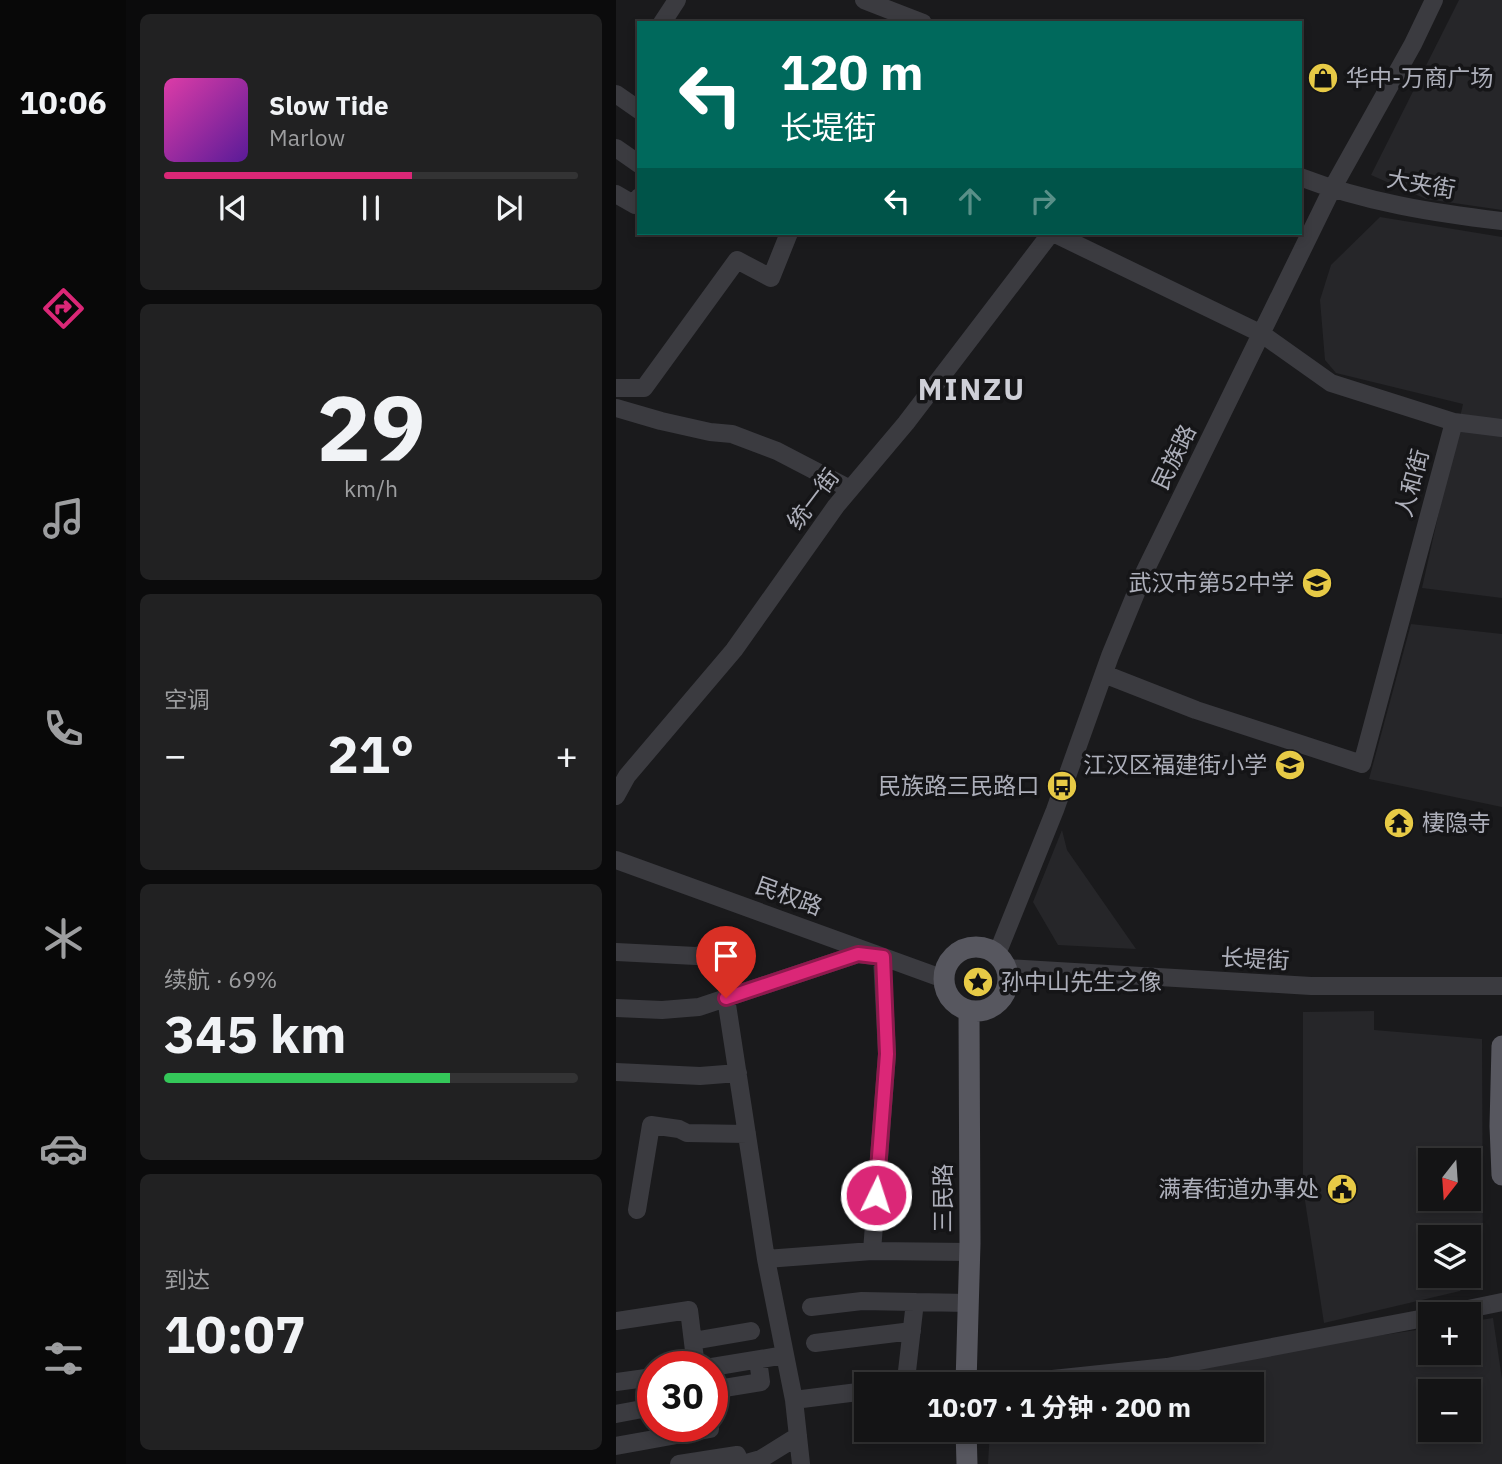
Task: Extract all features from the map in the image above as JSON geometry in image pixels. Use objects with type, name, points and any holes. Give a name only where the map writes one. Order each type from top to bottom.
[{"type":"main road","points":[[973,946],[984,947],[1002,961],[1009,979],[1001,999],[993,1007],[969,1011],[952,1001],[945,989],[944,971],[957,952],[973,946]]},
{"type":"main road","name":"三民路","points":[[966,1372],[970,1252],[969,1011]]},
{"type":"main road","points":[[1502,1046],[1502,1175]]},
{"type":"main road","points":[[966,1442],[967,1464]]},
{"type":"street","points":[[663,21],[677,0]]},
{"type":"street","points":[[864,0],[882,15],[913,21]]},
{"type":"street","name":"民族路","points":[[1002,961],[1104,674],[1145,571],[1332,189],[1413,44],[1434,0]]},
{"type":"street","points":[[616,94],[637,103]]},
{"type":"street","points":[[616,148],[637,163]]},
{"type":"street","name":"大夹街","points":[[1302,178],[1361,198],[1502,222]]},
{"type":"street","points":[[616,194],[635,205],[637,201]]},
{"type":"street","points":[[616,388],[644,388],[737,260],[771,278],[788,235]]},
{"type":"street","name":"统一街","points":[[616,796],[627,776],[734,650],[836,506],[906,423],[1050,235]]},
{"type":"street","points":[[1056,235],[1262,334],[1331,383],[1454,422],[1502,428]]},
{"type":"street","points":[[616,408],[661,421],[732,434],[777,451],[850,489]]},
{"type":"street","name":"人和街","points":[[1104,674],[1196,710],[1362,764],[1454,422]]},
{"type":"street","name":"民权路","points":[[616,859],[944,979]]},
{"type":"street","points":[[616,952],[696,956],[730,948]]},
{"type":"street","points":[[616,1008],[663,1010],[699,1007],[858,954],[883,957],[887,1054],[872,1251]]},
{"type":"street","name":"长堤街","points":[[1002,961],[1311,986],[1502,986]]},
{"type":"street","points":[[726,998],[766,1259],[794,1399],[801,1464]]},
{"type":"street","points":[[616,1072],[700,1076],[738,1073]]},
{"type":"street","points":[[637,1210],[651,1125],[679,1129],[687,1133],[747,1134]]},
{"type":"street","points":[[766,1259],[872,1251],[970,1252]]},
{"type":"street","points":[[811,1307],[862,1301],[968,1303]]},
{"type":"street","points":[[907,1371],[915,1302]]},
{"type":"street","points":[[1481,1306],[1502,1302]]},
{"type":"street","points":[[616,1321],[689,1310],[694,1351]]},
{"type":"street","points":[[1119,1372],[1167,1367],[1418,1319]]},
{"type":"street","points":[[693,1341],[751,1331]]},
{"type":"street","points":[[815,1343],[912,1331]]},
{"type":"street","points":[[728,1365],[785,1355]]},
{"type":"street","points":[[728,1387],[761,1382],[758,1360]]},
{"type":"street","points":[[616,1382],[637,1379]]},
{"type":"street","points":[[794,1399],[854,1392]]},
{"type":"street","points":[[616,1414],[637,1410]]},
{"type":"street","points":[[679,1464],[737,1455],[742,1464],[761,1459],[798,1436]]},
{"type":"street","points":[[616,1446],[638,1442]]},
{"type":"shaded area","points":[[1459,0],[1502,0],[1502,210],[1426,199],[1371,175]]},
{"type":"shaded area","points":[[1380,217],[1502,237],[1502,598],[1422,588],[1463,404],[1336,373],[1325,360],[1320,300],[1331,265]]},
{"type":"shaded area","points":[[1411,624],[1502,634],[1502,807],[1369,779]]},
{"type":"shaded area","points":[[1062,830],[1067,850],[1136,949],[1058,945],[1033,902]]},
{"type":"shaded area","points":[[1374,1011],[1374,1030],[1482,1039],[1483,1264],[1481,1266],[1481,1225],[1418,1225],[1418,1288],[1463,1288],[1460,1291],[1324,1323],[1303,1188],[1303,1012]]},
{"type":"shaded area","points":[[1493,1318],[1502,1379],[1502,1464],[988,1464],[989,1442],[1264,1442],[1264,1372],[1135,1372],[1418,1330],[1418,1365],[1481,1365],[1481,1320]]},
{"type":"place","name":"华中-万商广场","points":[[1323,78]]},
{"type":"place","name":"武汉市第52中学","points":[[1317,583]]},
{"type":"place","name":"江汉区福建街小学","points":[[1290,765]]},
{"type":"place","name":"民族路三民路口","points":[[1062,786]]},
{"type":"place","name":"棲隐寺","points":[[1399,823]]},
{"type":"place","name":"孙中山先生之像","points":[[978,982]]},
{"type":"place","name":"满春街道办事处","points":[[1342,1189]]},
{"type":"district","name":"MINZU","points":[[972,390]]},
{"type":"route","points":[[726,998],[858,954],[883,957],[887,1054],[876,1195]]}]
